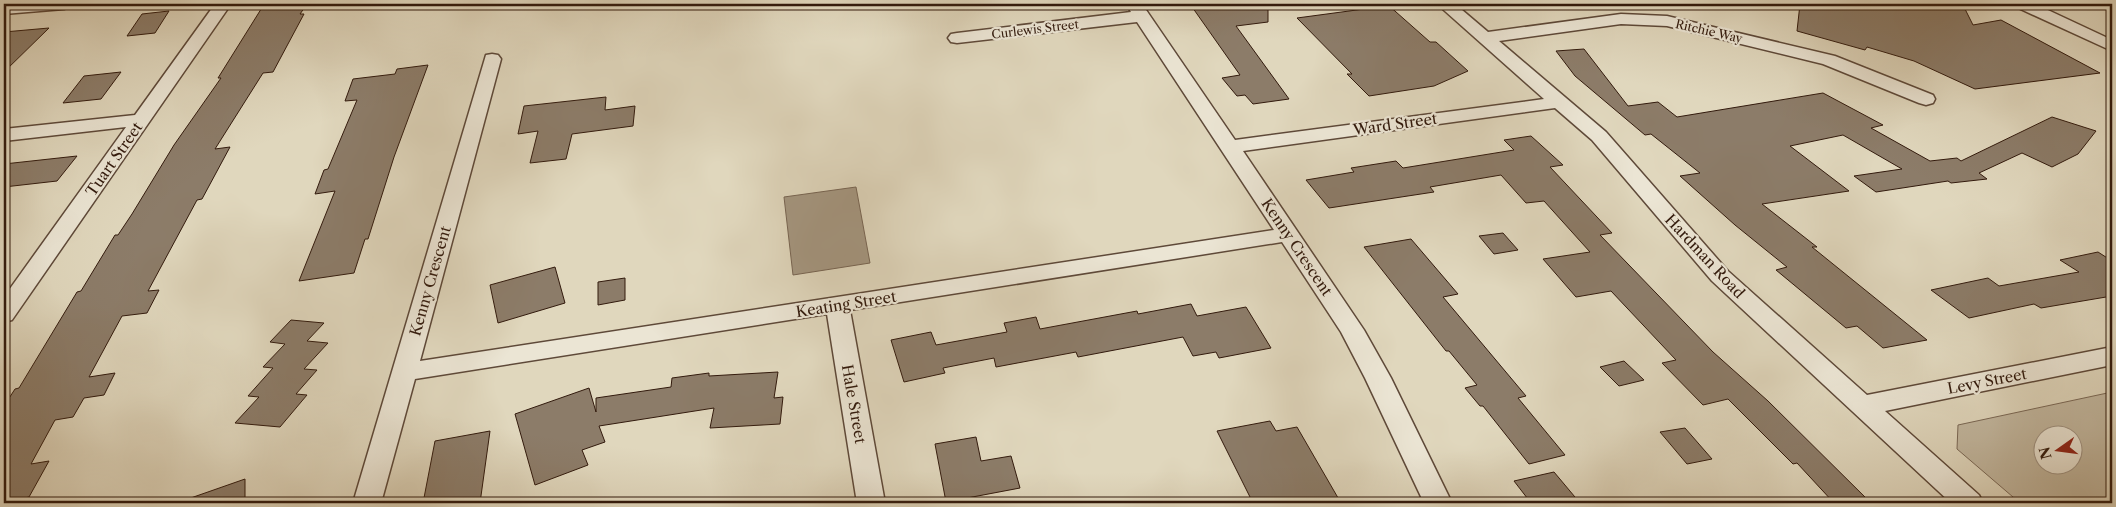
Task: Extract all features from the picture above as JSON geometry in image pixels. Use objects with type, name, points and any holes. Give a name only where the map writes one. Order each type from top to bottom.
[{"type":"street","points":[[4,9],[64,4]]},
{"type":"street","name":"Tuart Street","points":[[4,314],[223,4]]},
{"type":"street","name":"Hardman Road","points":[[1445,4],[1599,136],[1720,276],[1969,503]]},
{"type":"street","points":[[2022,4],[2112,46]]},
{"type":"street","name":"Curlewis Street","points":[[957,38],[1138,10]]},
{"type":"street","name":"Kenny Crescent","points":[[1138,10],[1356,338],[1378,378],[1438,503]]},
{"type":"street","name":"Ritchie Way","points":[[1484,38],[1621,19],[1667,22],[1829,60],[1926,99]]},
{"type":"street","name":"Kenny Crescent","points":[[367,503],[492,59]]},
{"type":"street","name":"Ward Street","points":[[1230,147],[1560,102]]},
{"type":"street","points":[[4,135],[142,120]]},
{"type":"street","name":"Keating Street","points":[[404,372],[1288,234]]},
{"type":"street","name":"Hale Street","points":[[837,305],[872,503]]},
{"type":"street","name":"Levy Street","points":[[1861,406],[2112,356]]},
{"type":"shaded area","points":[[856,187],[870,263],[793,275],[784,197]]},
{"type":"shaded area","points":[[2112,392],[2112,503],[2020,503],[1957,449],[1958,425]]},
{"type":"building","points":[[298,4],[296,8],[305,7],[300,14],[304,14],[273,72],[263,73],[215,149],[230,147],[202,199],[197,200],[148,291],[159,290],[147,313],[122,316],[89,377],[115,373],[104,395],[84,398],[73,417],[55,420],[31,464],[49,461],[29,497],[4,502],[4,406],[15,389],[19,388],[77,292],[81,291],[115,235],[118,235],[132,214],[174,145],[221,78],[218,78],[263,6]]},
{"type":"building","points":[[1190,4],[1268,4],[1268,22],[1236,26],[1289,99],[1253,104],[1245,95],[1237,96],[1222,78],[1240,75]]},
{"type":"building","points":[[1360,4],[1387,4],[1430,42],[1436,42],[1468,71],[1434,86],[1369,96],[1347,74],[1352,74],[1297,18],[1364,9]]},
{"type":"building","points":[[1800,4],[1943,4],[1964,7],[1973,25],[2001,20],[2100,73],[1975,89],[1914,61],[1867,47],[1865,50],[1797,31]]},
{"type":"building","points":[[169,11],[155,33],[127,36],[142,14]]},
{"type":"building","points":[[49,28],[4,72],[4,32]]},
{"type":"building","points":[[1584,49],[1628,106],[1658,102],[1677,117],[1823,93],[1883,125],[1871,128],[1930,161],[1957,158],[1961,161],[2052,117],[2096,131],[2078,154],[2052,167],[2022,153],[1979,173],[1987,179],[1951,183],[1948,181],[1876,192],[1854,176],[1902,169],[1843,135],[1790,146],[1849,191],[1762,204],[1817,247],[1812,247],[1927,340],[1883,348],[1857,326],[1846,328],[1776,270],[1787,267],[1735,225],[1680,176],[1700,173],[1651,134],[1645,135],[1575,76],[1556,51]]},
{"type":"building","points":[[428,65],[394,157],[368,239],[365,239],[354,273],[299,281],[335,191],[315,194],[324,170],[328,169],[357,100],[345,101],[353,79],[395,74],[397,69]]},
{"type":"building","points":[[121,72],[101,99],[63,103],[84,76]]},
{"type":"building","points":[[606,97],[605,110],[635,106],[633,126],[572,134],[566,159],[530,163],[538,131],[518,134],[524,106]]},
{"type":"building","points":[[1531,136],[1563,165],[1550,167],[1612,233],[1600,235],[1713,352],[1768,401],[1871,503],[1834,503],[1797,463],[1793,464],[1728,399],[1703,405],[1662,363],[1676,360],[1611,291],[1576,297],[1543,259],[1590,252],[1544,201],[1526,203],[1501,175],[1430,187],[1434,192],[1329,208],[1306,180],[1354,172],[1351,168],[1396,161],[1403,168],[1514,150],[1504,140]]},
{"type":"building","points":[[77,156],[57,181],[4,187],[4,164]]},
{"type":"building","points":[[1503,233],[1518,250],[1494,254],[1479,236]]},
{"type":"building","points":[[1411,239],[1458,294],[1443,297],[1526,396],[1518,398],[1565,455],[1529,464],[1483,406],[1480,406],[1465,388],[1477,385],[1449,351],[1446,351],[1364,247]]},
{"type":"building","points":[[2098,252],[2112,261],[2112,296],[2041,308],[2034,304],[1969,318],[1931,290],[1988,278],[1999,286],[2079,272],[2060,260]]},
{"type":"building","points":[[555,267],[565,303],[498,323],[490,285]]},
{"type":"building","points":[[625,278],[625,300],[598,305],[598,282]]},
{"type":"building","points":[[1191,304],[1197,316],[1246,307],[1271,348],[1219,358],[1216,352],[1193,356],[1183,337],[1078,357],[1076,352],[996,367],[994,358],[943,368],[945,373],[904,382],[891,340],[931,332],[936,345],[1007,332],[1004,323],[1036,317],[1040,329],[1137,311],[1138,314]]},
{"type":"building","points":[[291,320],[324,323],[307,341],[328,343],[304,369],[317,370],[296,394],[307,395],[280,427],[235,423],[259,397],[248,396],[273,368],[263,367],[285,344],[270,342]]},
{"type":"building","points":[[1624,361],[1644,380],[1619,386],[1600,367]]},
{"type":"building","points":[[778,372],[774,398],[783,397],[780,424],[710,428],[714,408],[599,426],[605,442],[582,450],[588,465],[535,485],[515,414],[589,388],[596,412],[596,398],[671,387],[672,378],[709,373],[709,376]]},
{"type":"building","points":[[1270,421],[1276,431],[1297,427],[1341,503],[1253,503],[1217,431]]},
{"type":"building","points":[[1685,428],[1712,459],[1687,464],[1660,432]]},
{"type":"building","points":[[490,431],[480,503],[423,503],[435,441]]},
{"type":"building","points":[[976,437],[981,461],[1011,456],[1020,488],[946,502],[935,444]]},
{"type":"building","points":[[1554,472],[1580,503],[1531,503],[1514,481]]},
{"type":"building","points":[[245,479],[245,503],[185,503],[185,500]]}]
